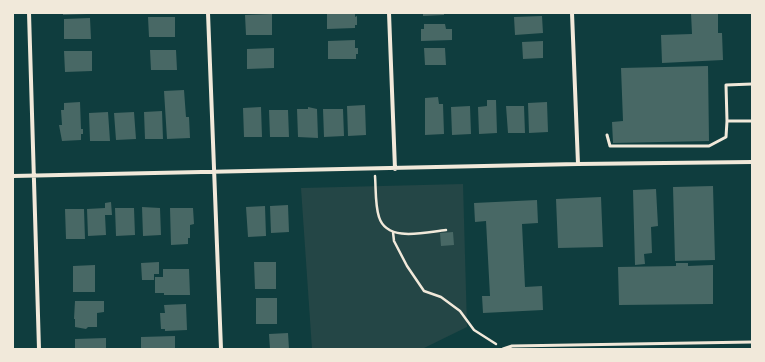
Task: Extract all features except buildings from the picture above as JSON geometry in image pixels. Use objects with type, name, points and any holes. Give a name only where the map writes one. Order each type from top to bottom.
[{"type":"street","points":[[29,13],[39,349]]},
{"type":"street","points":[[208,13],[221,349]]},
{"type":"street","points":[[390,13],[395,169]]},
{"type":"street","points":[[572,13],[578,164]]},
{"type":"street","points":[[13,176],[214,173],[578,164],[752,162]]},
{"type":"lane","points":[[607,135],[610,146],[709,146],[726,137],[726,85],[752,84]]},
{"type":"lane","points":[[727,121],[752,121]]},
{"type":"lane","points":[[504,349],[512,346],[752,342]]},
{"type":"path","points":[[374,169],[379,217],[387,229],[393,232],[446,230]]},
{"type":"path","points":[[393,232],[394,241],[407,266],[424,291],[441,297],[460,311],[474,330],[504,349]]},
{"type":"shaded area","points":[[463,184],[467,327],[422,349],[312,349],[301,188]]}]
